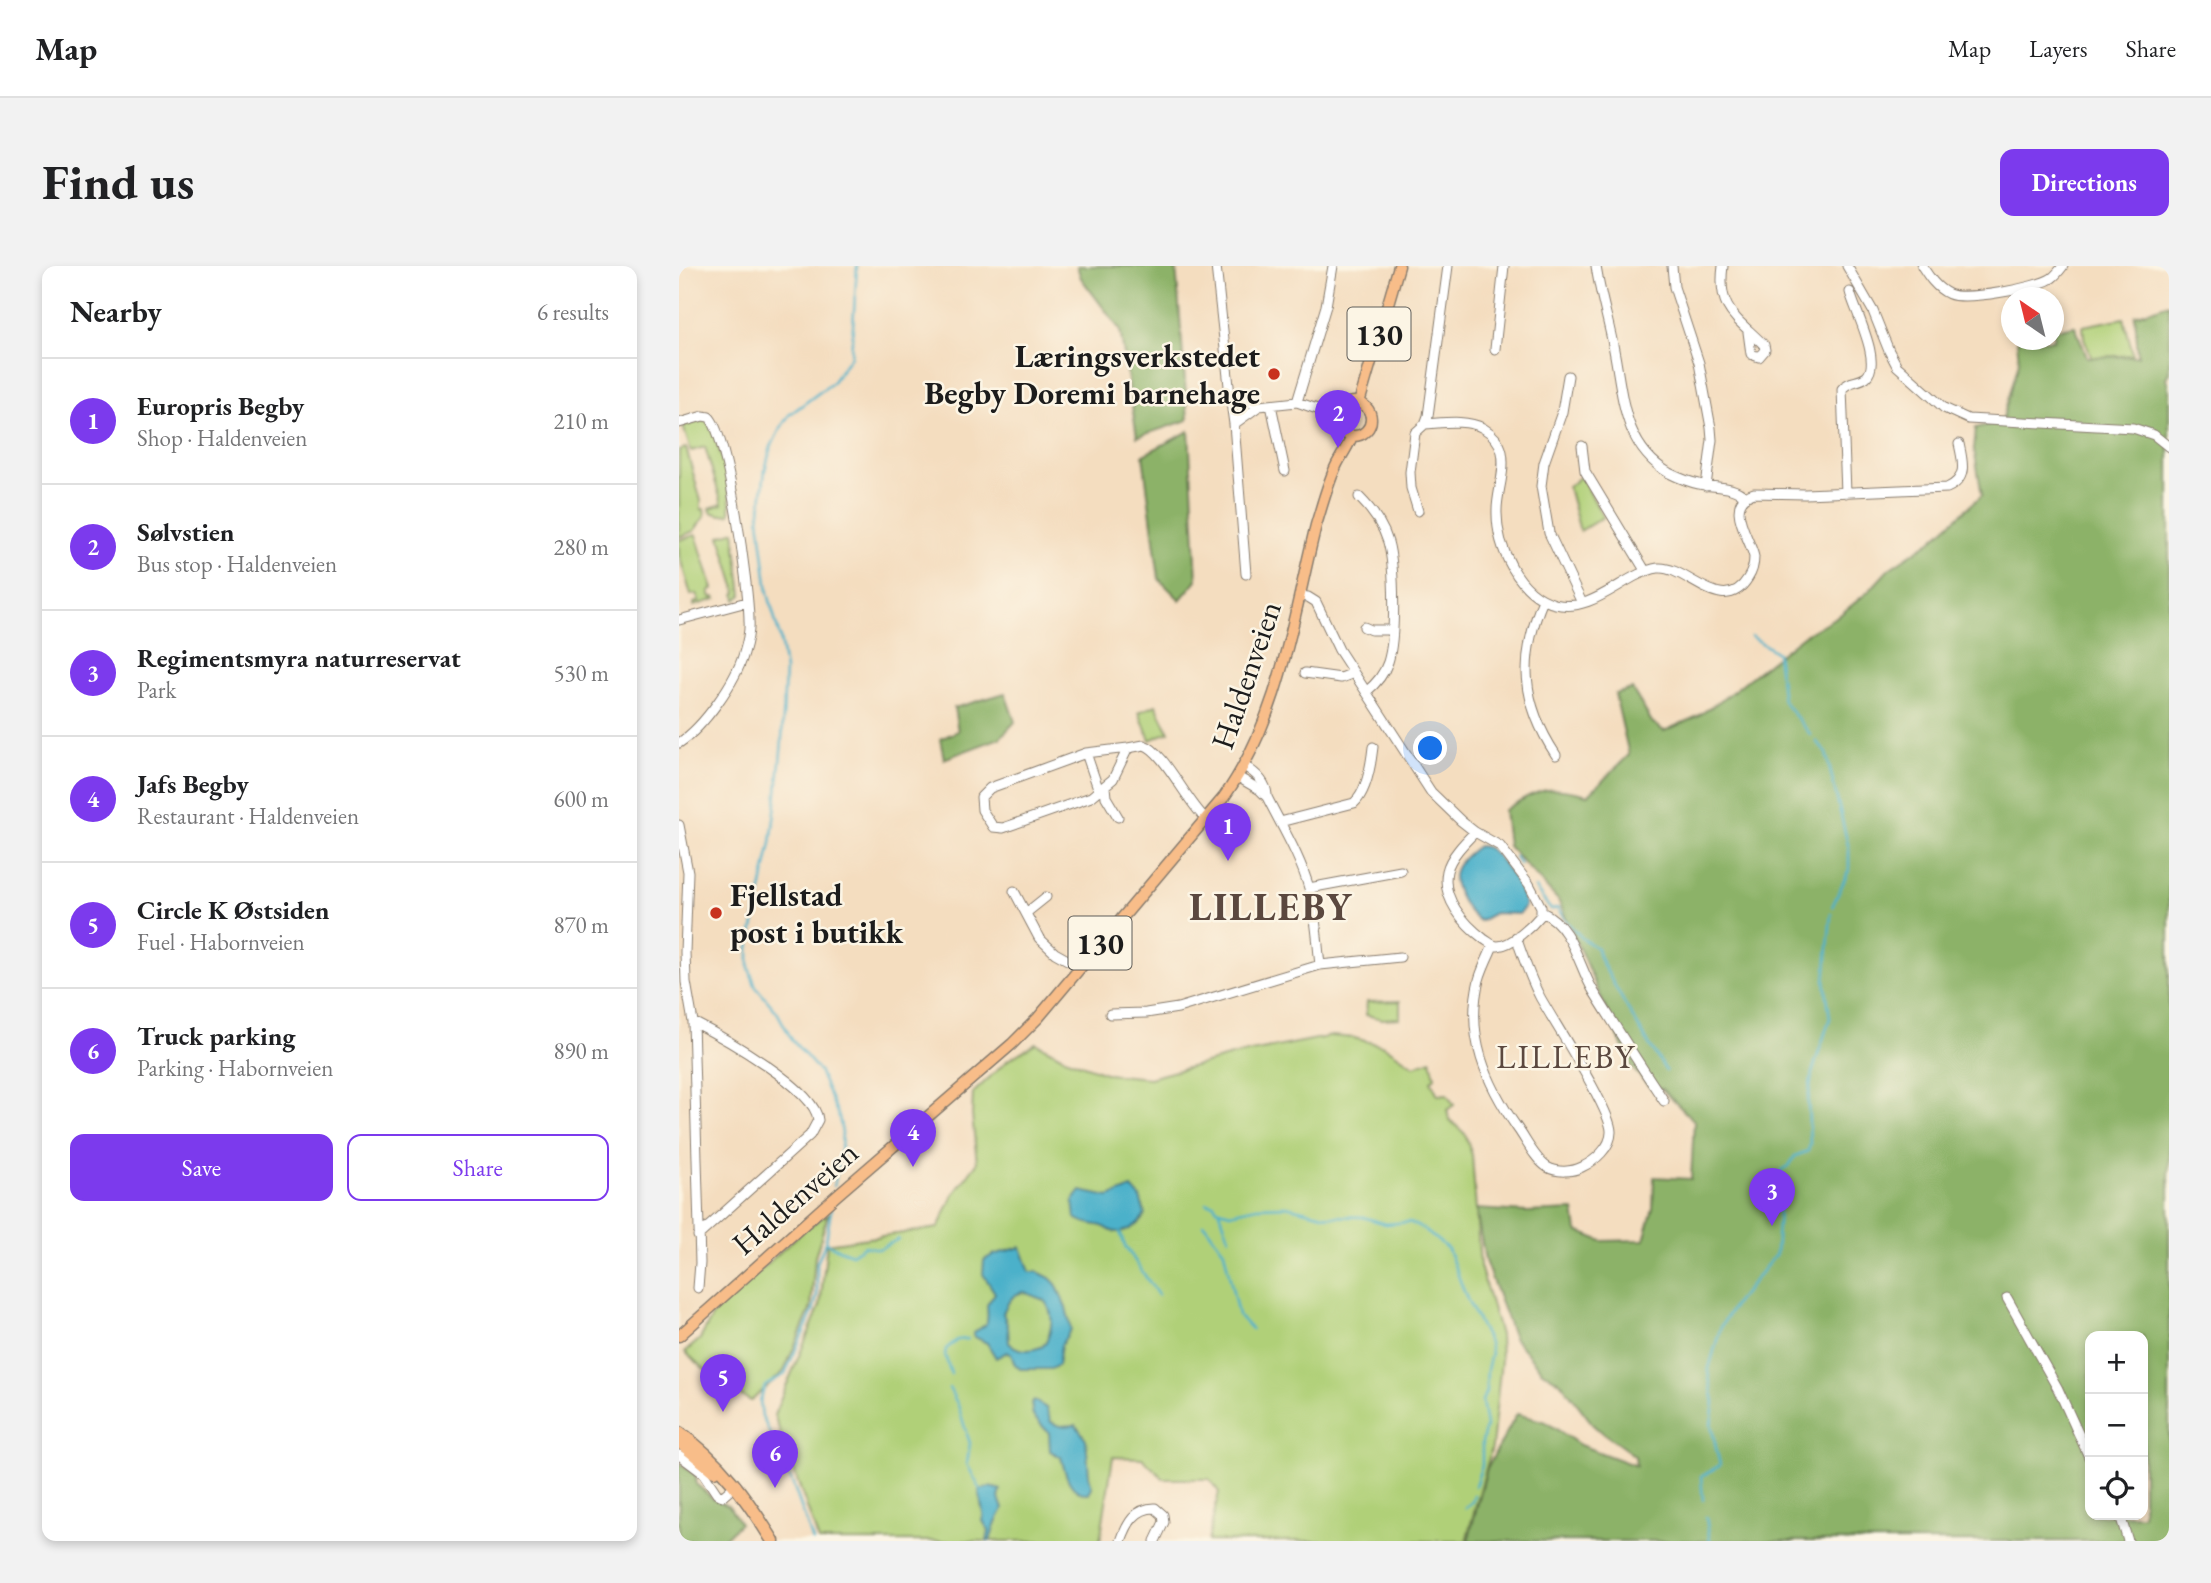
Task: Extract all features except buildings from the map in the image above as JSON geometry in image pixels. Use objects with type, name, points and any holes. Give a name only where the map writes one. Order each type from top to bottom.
[{"type":"highway","points":[[679,1433],[704,1452],[749,1506],[773,1541]]},
{"type":"highway","points":[[679,1442],[734,1487]]},
{"type":"main road","name":"130","points":[[1359,402],[1399,266]]},
{"type":"main road","points":[[1359,402],[1369,409],[1371,421],[1365,432],[1352,436],[1340,429],[1337,416],[1348,403],[1359,402]]},
{"type":"main road","name":"Haldenveien","points":[[679,1336],[846,1187],[989,1066],[1038,1018],[1238,777],[1266,717],[1300,596],[1317,523],[1338,464],[1347,451],[1352,436]]},
{"type":"street","points":[[1216,266],[1234,424],[1246,574]]},
{"type":"street","points":[[1297,402],[1326,306],[1333,266]]},
{"type":"street","points":[[1418,511],[1411,488],[1410,472],[1415,433],[1425,424],[1448,266]]},
{"type":"street","points":[[1495,349],[1504,266]]},
{"type":"street","points":[[1596,266],[1622,402],[1631,432],[1640,447],[1660,467],[1676,476],[1706,486],[1736,490],[1745,497]]},
{"type":"street","points":[[1672,266],[1674,287],[1699,363],[1711,428],[1706,486]]},
{"type":"street","points":[[1723,266],[1722,289],[1725,304],[1748,332]]},
{"type":"street","points":[[1847,266],[1873,311],[1889,351],[1906,376],[1955,415],[1968,419],[2011,423],[2133,428],[2154,435],[2169,447]]},
{"type":"street","points":[[1922,266],[1938,287],[1957,296],[1985,296],[2043,282],[2053,278],[2063,266]]},
{"type":"street","points":[[1846,493],[1842,390],[1851,382],[1865,378],[1871,366],[1867,337],[1850,292]]},
{"type":"street","points":[[1568,376],[1562,412],[1544,463],[1541,486],[1549,533],[1582,603]]},
{"type":"street","points":[[1230,395],[1259,406],[1297,402],[1337,416]]},
{"type":"street","points":[[1271,405],[1285,471]]},
{"type":"street","points":[[1234,424],[1259,406]]},
{"type":"street","points":[[679,423],[703,416],[713,420],[733,492],[749,621],[744,654],[734,677],[717,704],[679,743]]},
{"type":"street","points":[[1425,424],[1469,424],[1484,428],[1496,440],[1503,461],[1497,509],[1502,542],[1520,579],[1543,600],[1561,605],[1582,603],[1646,572],[1661,568],[1675,570],[1708,591],[1717,593],[1731,590],[1749,577],[1754,562],[1740,525],[1745,497],[1754,492],[1846,493],[1951,487],[1963,471],[1959,444]]},
{"type":"street","points":[[1582,446],[1585,471],[1646,572]]},
{"type":"street","points":[[1359,497],[1380,524],[1388,541],[1391,567],[1391,649],[1387,665],[1377,682],[1366,692]]},
{"type":"street","points":[[1300,596],[1316,602],[1332,638],[1431,792],[1475,832],[1500,846],[1529,884],[1542,912],[1554,920],[1571,943],[1592,989],[1664,1101]]},
{"type":"street","points":[[1543,600],[1527,648],[1527,682],[1530,701],[1545,738],[1556,755]]},
{"type":"street","points":[[679,620],[747,602]]},
{"type":"street","points":[[1364,627],[1371,630],[1392,630]]},
{"type":"street","points":[[1305,673],[1341,678],[1354,673]]},
{"type":"street","points":[[1128,748],[1113,779],[1091,797],[1003,828],[993,827],[982,810],[981,797],[990,789],[1086,753],[1145,745],[1151,747],[1191,804],[1205,818]]},
{"type":"street","points":[[1280,822],[1354,803],[1360,798],[1365,785],[1373,747]]},
{"type":"street","points":[[1086,753],[1118,817]]},
{"type":"street","points":[[1244,766],[1260,779],[1266,788],[1267,797]]},
{"type":"street","points":[[1238,777],[1267,797],[1299,859],[1316,922],[1320,965]]},
{"type":"street","points":[[679,825],[687,860],[683,890],[683,938],[686,982],[693,1021],[698,1288]]},
{"type":"street","points":[[1475,832],[1462,845],[1447,870],[1446,887],[1455,909],[1472,930],[1493,946],[1503,945],[1537,920],[1542,912]]},
{"type":"street","points":[[1308,888],[1401,872]]},
{"type":"street","points":[[1014,891],[1039,938],[1055,953],[1080,967]]},
{"type":"street","points":[[1026,913],[1045,897]]},
{"type":"street","points":[[1493,946],[1479,979],[1476,996],[1473,1027],[1479,1056],[1507,1112],[1540,1160],[1551,1169],[1572,1171],[1602,1152],[1611,1137],[1611,1124],[1538,994],[1516,937]]},
{"type":"street","points":[[1117,1025],[1113,1014],[1178,1008],[1320,965],[1400,957]]},
{"type":"street","points":[[693,1021],[757,1058],[815,1107],[818,1121],[810,1135],[698,1236]]},
{"type":"street","points":[[2007,1298],[2058,1389],[2089,1457]]},
{"type":"street","points":[[679,1455],[703,1473],[717,1494],[723,1496],[734,1487]]},
{"type":"street","points":[[1121,1541],[1135,1515],[1149,1508],[1155,1508],[1163,1515],[1164,1522],[1155,1541]]},
{"type":"street","points":[[2122,1520],[2128,1541]]},
{"type":"green space","points":[[1077,266],[1176,266],[1188,420],[1137,437],[1120,330],[1081,278]]},
{"type":"green space","points":[[2169,304],[2169,372],[2166,378],[2169,391],[2169,1541],[1468,1541],[1487,1468],[1517,1414],[1546,1422],[1580,1445],[1636,1466],[1635,1456],[1595,1427],[1562,1384],[1541,1370],[1514,1338],[1485,1261],[1476,1209],[1527,1212],[1574,1210],[1577,1231],[1602,1241],[1644,1240],[1653,1208],[1654,1177],[1691,1179],[1694,1121],[1662,1089],[1650,1087],[1632,1068],[1558,900],[1508,846],[1504,810],[1543,790],[1588,795],[1629,755],[1615,694],[1632,689],[1652,722],[1664,731],[1698,716],[1803,636],[1841,614],[1869,591],[1889,569],[1932,540],[1982,495],[1974,449],[1976,428],[2002,421],[2019,362],[2018,350],[2064,350],[2064,328],[2075,326],[2087,357],[2138,356],[2135,315]]},
{"type":"green space","points":[[2124,318],[2133,355],[2092,358],[2084,338],[2083,326]]},
{"type":"green space","points":[[703,420],[709,423],[721,456],[729,492],[730,514],[711,512],[710,508],[722,504],[705,447],[691,451],[683,426]]},
{"type":"green space","points":[[1189,431],[1197,580],[1180,600],[1159,579],[1143,455]]},
{"type":"green space","points":[[686,448],[705,516],[694,531],[679,537],[679,450]]},
{"type":"green space","points":[[1581,476],[1603,517],[1580,531],[1568,487]]},
{"type":"green space","points":[[734,531],[742,595],[736,600],[737,593],[720,536]]},
{"type":"green space","points":[[696,535],[713,589],[709,591],[711,597],[716,599],[694,606],[694,603],[699,601],[696,594],[691,595],[679,555],[679,540]]},
{"type":"green space","points":[[1005,693],[1015,722],[1000,738],[944,759],[940,739],[958,731],[954,708]]},
{"type":"green space","points":[[1156,705],[1169,732],[1150,740],[1139,712]]},
{"type":"green space","points":[[1400,1001],[1400,1018],[1382,1019],[1366,1015],[1367,1002]]},
{"type":"green space","points":[[1332,1036],[1354,1038],[1384,1046],[1414,1066],[1431,1060],[1435,1077],[1431,1081],[1438,1095],[1447,1094],[1454,1105],[1447,1110],[1449,1119],[1465,1134],[1472,1155],[1480,1266],[1500,1335],[1501,1361],[1492,1447],[1466,1541],[1208,1541],[1219,1492],[1209,1479],[1164,1479],[1142,1458],[1113,1457],[1100,1541],[819,1541],[774,1415],[820,1306],[827,1244],[938,1228],[953,1195],[977,1163],[972,1115],[973,1093],[1008,1060],[1036,1043],[1065,1058],[1108,1074],[1149,1078],[1236,1055]]},
{"type":"green space","points":[[828,1214],[815,1257],[811,1308],[784,1371],[751,1401],[725,1387],[685,1352],[700,1339],[714,1313],[805,1229]]},
{"type":"green space","points":[[679,1462],[696,1476],[696,1484],[715,1500],[729,1506],[740,1523],[722,1541],[679,1541]]},
{"type":"water","points":[[1478,846],[1494,853],[1511,875],[1524,900],[1525,906],[1519,914],[1495,913],[1480,921],[1462,901],[1457,892],[1455,870]]},
{"type":"water","points":[[1132,1188],[1140,1197],[1145,1214],[1131,1228],[1122,1232],[1111,1231],[1075,1218],[1073,1201],[1081,1191],[1109,1197]]},
{"type":"water","points":[[1021,1247],[1030,1272],[1038,1272],[1056,1284],[1066,1307],[1071,1329],[1061,1345],[1058,1365],[1051,1369],[1020,1369],[1014,1363],[1011,1353],[1007,1352],[996,1358],[987,1343],[973,1336],[973,1333],[987,1322],[987,1305],[995,1293],[983,1274],[984,1260]],"holes":[[[1024,1292],[1044,1300],[1050,1311],[1051,1323],[1043,1346],[1026,1350],[1013,1346],[1009,1343],[1008,1327],[1003,1313],[1009,1302]]]},
{"type":"water","points":[[1035,1401],[1046,1408],[1051,1422],[1059,1426],[1076,1425],[1086,1439],[1092,1487],[1089,1493],[1082,1493],[1072,1486],[1061,1457],[1050,1451],[1049,1433],[1033,1416],[1031,1403]]},
{"type":"water","points":[[990,1487],[1001,1490],[999,1498],[1003,1509],[990,1541],[987,1541],[989,1531],[983,1521],[979,1490]]},
{"type":"waterway","points":[[834,1186],[841,1149],[839,1117],[819,1071],[792,1040],[777,1012],[756,987],[749,968],[749,948],[771,843],[776,803],[785,670],[768,593],[759,519],[765,470],[771,447],[780,429],[789,415],[832,383],[851,356],[857,266]]},
{"type":"waterway","points":[[1751,636],[1777,653],[1783,701],[1811,735]]},
{"type":"waterway","points":[[1816,741],[1826,753],[1849,849],[1849,870],[1832,907]]},
{"type":"waterway","points":[[1515,857],[1520,865]]},
{"type":"waterway","points":[[1535,888],[1551,910],[1557,908],[1583,939],[1597,948],[1602,963],[1666,1071]]},
{"type":"waterway","points":[[1703,1500],[1701,1477],[1720,1465],[1711,1425],[1714,1402],[1708,1372],[1721,1326],[1776,1254],[1779,1209],[1785,1191],[1781,1170],[1789,1166],[1795,1156],[1808,1151],[1810,1144],[1808,1101],[1812,1073],[1830,1018],[1825,981],[1831,914]]},
{"type":"waterway","points":[[1207,1203],[1230,1213],[1257,1207],[1286,1206],[1328,1216],[1363,1217],[1386,1224],[1409,1222],[1423,1229],[1448,1249],[1491,1353],[1482,1401],[1486,1426],[1482,1442],[1482,1465],[1475,1486]]},
{"type":"waterway","points":[[813,1541],[794,1487],[762,1416],[760,1401],[765,1386],[785,1374],[813,1311],[817,1296],[817,1263],[826,1241],[831,1210]]},
{"type":"waterway","points":[[1220,1212],[1229,1238]]},
{"type":"waterway","points":[[1204,1224],[1224,1251],[1238,1315],[1252,1330]]},
{"type":"waterway","points":[[1120,1232],[1125,1246],[1158,1295]]},
{"type":"waterway","points":[[826,1241],[833,1247],[852,1254],[864,1246],[879,1249],[899,1239]]},
{"type":"waterway","points":[[951,1374],[945,1355],[946,1349],[957,1340],[968,1339]]},
{"type":"waterway","points":[[949,1388],[958,1405],[966,1431]]},
{"type":"waterway","points":[[967,1434],[970,1443],[967,1464],[980,1489]]},
{"type":"waterway","points":[[1465,1508],[1472,1502],[1474,1495]]},
{"type":"waterway","points":[[1706,1517],[1710,1541]]},
{"type":"place","name":"Læringsverkstedet Begby Doremi barnehage","points":[[1274,374]]},
{"type":"place","name":"Sølvstien","points":[[1338,448]]},
{"type":"place","name":"Europris Begby","points":[[1228,861]]},
{"type":"place","name":"Fjellstad post i butikk","points":[[716,913]]},
{"type":"place","name":"Jafs Begby","points":[[913,1167]]},
{"type":"place","name":"Regimentsmyra naturreservat","points":[[1772,1226]]},
{"type":"place","name":"Circle K Østsiden","points":[[723,1412]]},
{"type":"place","name":"Truck parking","points":[[775,1488]]},
{"type":"district","name":"LILLEBY","points":[[1271,906]]},
{"type":"district","name":"LILLEBY","points":[[1566,1056]]}]
